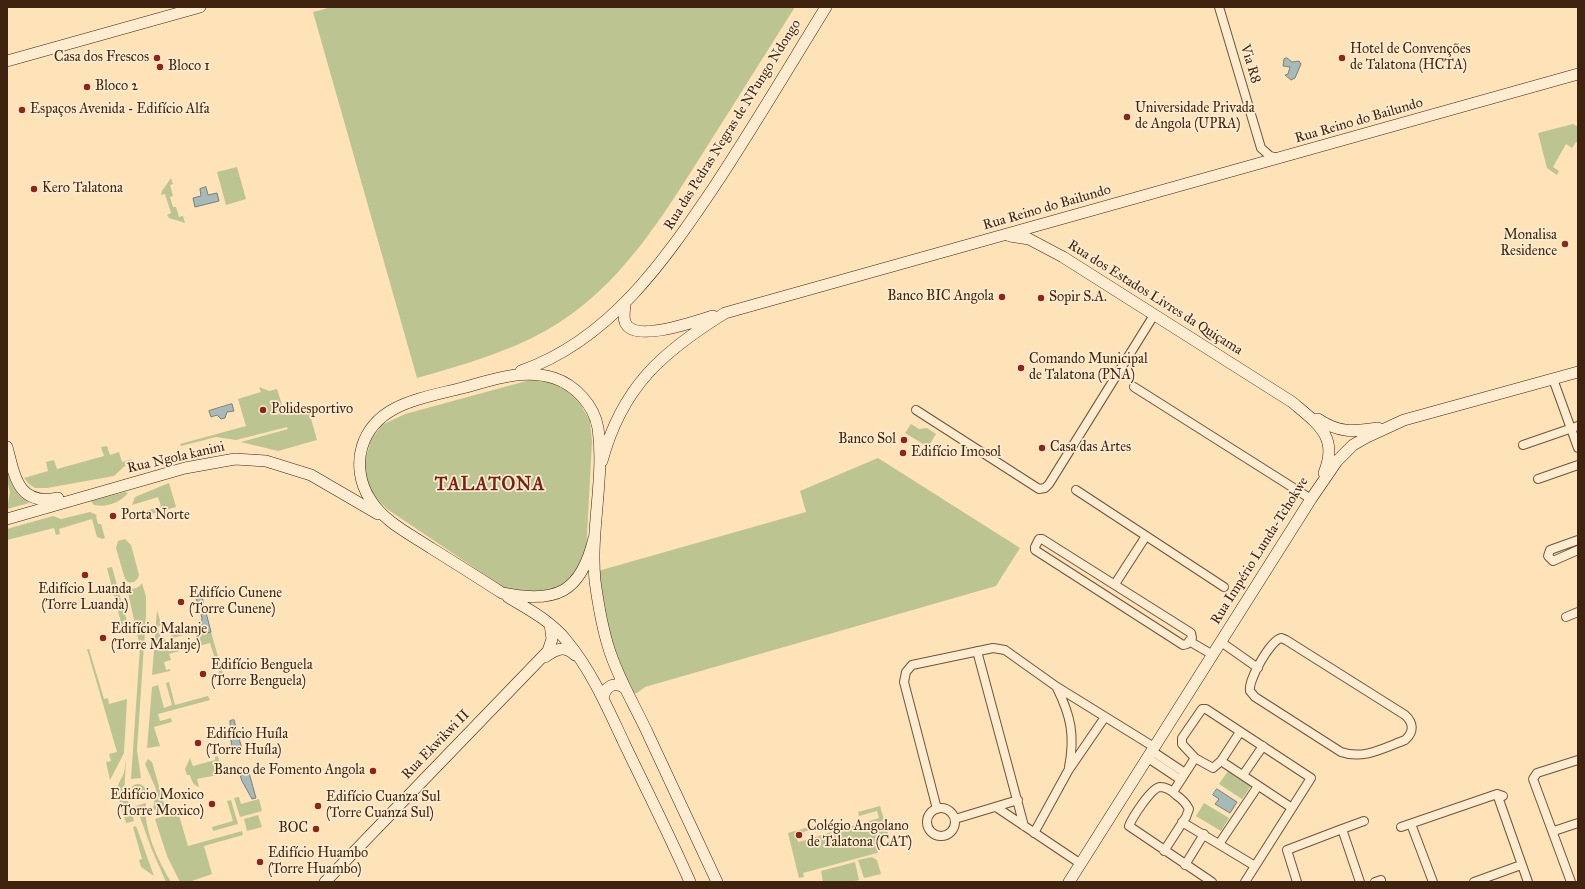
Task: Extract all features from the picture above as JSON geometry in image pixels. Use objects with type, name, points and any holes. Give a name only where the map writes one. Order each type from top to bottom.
[{"type":"main road","points":[[7,61],[200,7]]},
{"type":"main road","name":"Rua das Pedras Negras de NPungo Ndongo","points":[[514,374],[535,366],[583,339],[625,303],[652,273],[678,240],[745,140],[826,7]]},
{"type":"main road","name":"Rua Reino do Bailundo","points":[[599,471],[612,430],[619,414],[645,376],[661,359],[690,334],[725,313],[1285,158],[1578,74]]},
{"type":"main road","name":"Rua dos Estados Livres da Quiçama","points":[[995,238],[1019,237],[1038,243],[1333,428],[1348,432],[1379,428],[1404,420]]},
{"type":"main road","points":[[625,303],[624,321],[628,327],[636,331],[656,331],[725,313]]},
{"type":"main road","name":"Rua Império Lunda-Tchokwe","points":[[1070,881],[1311,499],[1337,461],[1353,445],[1404,420],[1578,372]]},
{"type":"main road","points":[[690,882],[666,826],[603,699],[580,658],[566,639],[550,624],[390,521],[370,499],[362,481],[358,459],[365,436],[375,422],[391,410],[408,402],[514,374],[534,374],[553,377],[565,382],[582,396],[590,407],[598,427],[599,471],[594,538],[595,580],[601,617],[609,650],[625,688],[717,882]]},
{"type":"main road","name":"Rua dos Estados Livres da Quiçama","points":[[1292,402],[1317,423],[1328,440],[1330,452],[1329,459],[1319,487]]},
{"type":"main road","points":[[7,446],[20,487],[25,494],[33,498],[45,501],[118,486]]},
{"type":"main road","name":"Rua Ngola kanini","points":[[7,519],[185,468],[235,459],[266,461],[311,475],[390,521]]},
{"type":"main road","points":[[502,593],[531,598],[543,598],[564,590],[583,573],[594,538]]},
{"type":"main road","name":"Rua Ekwikwi II","points":[[325,882],[548,651],[552,631],[550,624]]},
{"type":"main road","name":"Rua Ekwikwi II","points":[[536,663],[552,652],[560,649],[570,650],[580,658]]},
{"type":"main road","points":[[603,699],[606,689],[610,685],[619,684],[625,688]]},
{"type":"street","name":"Via R8","points":[[1219,7],[1261,148],[1270,156],[1285,158]]},
{"type":"street","points":[[916,410],[1039,489],[1045,488],[1049,484],[1154,315]]},
{"type":"street","points":[[1553,379],[1574,427],[1578,448]]},
{"type":"street","points":[[1134,387],[1311,499]]},
{"type":"street","points":[[1523,445],[1574,427]]},
{"type":"street","points":[[1538,479],[1578,465]]},
{"type":"street","points":[[1076,490],[1224,587]]},
{"type":"street","points":[[1115,584],[1146,536]]},
{"type":"street","points":[[1039,539],[1042,539],[1115,584],[1190,633],[1192,635],[1189,641],[1185,646],[1183,645],[1035,550],[1039,539]]},
{"type":"street","points":[[1578,540],[1550,550],[1548,556],[1553,560],[1578,550]]},
{"type":"street","points":[[1566,617],[1578,614]]},
{"type":"street","points":[[1284,638],[1405,715],[1412,722],[1412,731],[1405,740],[1364,755],[1353,756],[1341,752],[1252,694],[1250,684],[1258,668],[1274,642],[1284,638]]},
{"type":"street","points":[[1189,641],[1213,655]]},
{"type":"street","points":[[1221,642],[1258,668]]},
{"type":"street","points":[[937,809],[904,682],[906,672],[912,665],[993,648],[1005,650],[1057,687],[1104,716],[1183,776]]},
{"type":"street","points":[[977,651],[1024,826]]},
{"type":"street","points":[[1057,687],[1067,708],[1072,734],[1072,751],[1068,771]]},
{"type":"street","points":[[1240,732],[1216,767],[1210,768],[1195,758],[1185,749],[1182,744],[1182,738],[1202,709],[1206,709],[1311,778],[1245,882]]},
{"type":"street","points":[[1034,833],[1068,771],[1104,716]]},
{"type":"street","points":[[1243,775],[1263,746]]},
{"type":"street","points":[[1173,792],[1195,758]]},
{"type":"street","points":[[1571,882],[1554,831],[1533,779],[1537,773],[1578,760]]},
{"type":"street","points":[[1221,761],[1292,808]]},
{"type":"street","points":[[1219,844],[1258,786]]},
{"type":"street","points":[[1164,851],[1188,813],[1188,809],[1185,802],[1173,792],[1165,788],[1157,788],[1154,790],[1129,826],[1164,851],[1185,866],[1212,882]]},
{"type":"street","points":[[1401,827],[1500,795],[1521,865],[1528,882]]},
{"type":"street","points":[[955,819],[1018,800]]},
{"type":"street","points":[[996,807],[1081,864]]},
{"type":"street","points":[[937,809],[947,809],[955,819],[954,828],[946,835],[934,834],[928,828],[927,823],[931,812],[937,809]]},
{"type":"street","points":[[1297,882],[1286,850],[1364,821]]},
{"type":"street","points":[[1182,822],[1255,866]]},
{"type":"street","points":[[1554,831],[1578,823]]},
{"type":"street","points":[[1411,824],[1433,882]]},
{"type":"street","points":[[1342,829],[1360,882]]},
{"type":"street","points":[[1185,866],[1204,834]]},
{"type":"street","points":[[1474,882],[1521,865]]},
{"type":"green space","points":[[332,7],[795,7],[657,223],[639,248],[597,293],[573,313],[547,330],[531,338],[484,358],[417,378],[313,12]]},
{"type":"green space","points":[[1573,124],[1578,127],[1578,143],[1576,142],[1572,148],[1566,144],[1553,167],[1559,171],[1557,175],[1547,168],[1538,133]]},
{"type":"green space","points":[[237,167],[246,199],[226,205],[217,172]]},
{"type":"green space","points":[[171,178],[173,184],[170,185],[173,196],[170,197],[173,207],[176,207],[179,217],[183,216],[185,223],[169,218],[167,215],[171,213],[165,194],[161,195]]},
{"type":"green space","points":[[530,380],[548,381],[567,391],[580,404],[590,421],[592,442],[586,553],[574,576],[558,589],[533,593],[506,589],[387,509],[373,495],[366,481],[364,465],[371,440],[382,425],[405,414]]},
{"type":"green space","points":[[259,387],[269,391],[277,389],[285,415],[308,408],[317,440],[278,451],[241,442],[288,429],[287,427],[236,440],[216,437],[181,446],[180,444],[246,426],[238,399],[261,392]]},
{"type":"green space","points":[[911,424],[919,429],[927,428],[936,434],[928,447],[905,433]]},
{"type":"green space","points":[[107,446],[110,455],[119,452],[122,462],[132,459],[114,476],[47,488],[35,488],[24,478],[48,471],[46,462],[54,460],[57,469],[104,456],[101,447]]},
{"type":"green space","points":[[878,458],[1020,548],[996,586],[645,687],[637,693],[632,694],[612,645],[604,612],[598,571],[806,512],[800,491]]},
{"type":"green space","points":[[7,461],[18,494],[29,503],[7,509],[10,492],[7,480]]},
{"type":"green space","points":[[169,483],[176,507],[144,516],[143,512],[161,506],[158,497],[132,505],[135,497]]},
{"type":"green space","points":[[125,492],[128,493],[113,504],[99,506],[94,505],[91,501]]},
{"type":"green space","points":[[90,512],[97,515],[98,524],[101,524],[105,538],[103,539],[97,537],[92,519],[59,529],[60,534],[56,535],[54,528],[7,540],[7,529],[53,516],[61,519]]},
{"type":"green space","points":[[125,539],[131,545],[139,575],[137,580],[133,582],[129,582],[125,579],[116,548],[118,541]]},
{"type":"green space","points":[[112,567],[128,625],[122,627],[107,568]]},
{"type":"green space","points":[[142,583],[146,597],[146,615],[137,750],[141,778],[131,779],[140,647],[127,588],[136,588]]},
{"type":"green space","points":[[157,610],[161,624],[158,627],[161,638],[164,636],[168,646],[177,647],[200,640],[197,631],[173,638],[171,635],[201,625],[203,634],[211,632],[223,674],[220,675],[210,643],[169,654],[171,660],[164,662],[166,670],[170,669],[170,671],[152,675]]},
{"type":"green space","points":[[87,649],[89,649],[104,699],[108,698],[109,704],[127,699],[124,753],[110,780],[106,762],[111,761],[109,754],[117,752]]},
{"type":"green space","points":[[169,682],[175,705],[208,696],[210,700],[158,714],[160,721],[171,718],[172,722],[154,727],[160,746],[147,748],[152,687],[158,685],[164,708],[172,705],[166,683]]},
{"type":"green space","points":[[218,756],[220,766],[225,765],[226,767],[216,770],[216,772],[222,770],[223,774],[197,779],[199,787],[195,785],[190,775],[187,775],[185,769],[190,758],[193,766],[215,760],[215,757]]},
{"type":"green space","points":[[148,759],[152,762],[165,807],[153,810],[156,789],[145,764]]},
{"type":"green space","points":[[126,760],[124,795],[130,805],[134,821],[126,823],[116,789],[124,773]]},
{"type":"green space","points":[[1228,771],[1251,786],[1242,799],[1219,784]]},
{"type":"green space","points":[[135,784],[141,784],[146,789],[144,798],[141,800],[135,800],[130,795],[130,789]]},
{"type":"green space","points":[[239,797],[241,804],[259,799],[262,811],[240,817],[234,798]]},
{"type":"green space","points":[[231,800],[238,824],[213,831],[212,827],[233,821],[227,801]]},
{"type":"green space","points":[[146,803],[147,824],[152,844],[171,882],[166,882],[152,850],[136,806]]},
{"type":"green space","points":[[1204,803],[1229,818],[1221,831],[1196,816]]},
{"type":"green space","points":[[880,806],[889,837],[884,838],[883,844],[877,853],[803,873],[804,877],[799,878],[788,833],[816,825],[817,828],[800,833],[801,837],[797,838],[798,842],[802,841],[879,818],[877,811],[859,816],[858,812]]},
{"type":"green space","points":[[178,812],[188,846],[242,831],[243,835],[204,846],[212,874],[189,882],[180,882],[167,856],[155,819]]},
{"type":"green space","points":[[258,815],[262,827],[247,831],[244,819]]},
{"type":"green space","points":[[136,826],[154,876],[141,867],[139,860],[142,859],[133,827]]},
{"type":"green space","points":[[872,857],[877,860],[881,874],[864,878],[858,860]]},
{"type":"green space","points":[[855,862],[859,880],[851,882],[823,882],[821,871]]},
{"type":"shaded area","points":[[1287,58],[1292,62],[1299,61],[1301,64],[1295,78],[1291,80],[1285,75],[1288,74],[1290,67],[1283,66],[1284,59]]},
{"type":"shaded area","points":[[206,187],[208,195],[217,193],[219,201],[195,207],[193,198],[201,196],[200,189]]},
{"type":"shaded area","points":[[232,404],[234,411],[227,412],[225,418],[221,419],[217,415],[211,417],[209,411]]},
{"type":"shaded area","points":[[202,597],[211,632],[203,634],[201,627],[202,618],[196,598]]},
{"type":"shaded area","points":[[234,720],[242,749],[233,751],[230,721]]},
{"type":"shaded area","points":[[248,769],[256,798],[252,799],[242,781],[239,772]]},
{"type":"shaded area","points":[[1217,789],[1237,802],[1230,813],[1215,804],[1219,799],[1213,795]]},
{"type":"place","name":"Casa dos Frescos","points":[[157,58]]},
{"type":"place","name":"Hotel de Convenções de Talatona (HCTA)","points":[[1342,58]]},
{"type":"place","name":"Bloco 1","points":[[160,67]]},
{"type":"place","name":"Bloco 2","points":[[87,87]]},
{"type":"place","name":"Espaços Avenida - Edifício Alfa","points":[[22,110]]},
{"type":"place","name":"Universidade Privada de Angola (UPRA)","points":[[1127,117]]},
{"type":"place","name":"Kero Talatona","points":[[34,189]]},
{"type":"place","name":"Monalisa Residence","points":[[1565,244]]},
{"type":"place","name":"Banco BIC Angola","points":[[1002,297]]},
{"type":"place","name":"Sopir S.A.","points":[[1041,298]]},
{"type":"place","name":"Comando Municipal de Talatona (PNA)","points":[[1021,368]]},
{"type":"place","name":"Polidesportivo","points":[[263,410]]},
{"type":"place","name":"Banco Sol","points":[[904,440]]},
{"type":"place","name":"Casa das Artes","points":[[1042,448]]},
{"type":"place","name":"Edifício Imosol","points":[[903,453]]},
{"type":"place","name":"Porta Norte","points":[[113,516]]},
{"type":"place","name":"Edifício Luanda (Torre Luanda)","points":[[85,575]]},
{"type":"place","name":"Edifício Cunene (Torre Cunene)","points":[[181,602]]},
{"type":"place","name":"Edifício Malanje (Torre Malanje)","points":[[103,638]]},
{"type":"place","name":"Edifício Benguela (Torre Benguela)","points":[[203,674]]},
{"type":"place","name":"Edifício Huíla (Torre Huíla)","points":[[198,743]]},
{"type":"place","name":"Banco de Fomento Angola","points":[[373,771]]},
{"type":"place","name":"Edifício Moxico (Torre Moxico)","points":[[212,804]]},
{"type":"place","name":"Edifício Cuanza Sul (Torre Cuanza Sul)","points":[[318,806]]},
{"type":"place","name":"BOC","points":[[316,829]]},
{"type":"place","name":"Colégio Angolano de Talatona (CAT)","points":[[799,835]]},
{"type":"place","name":"Edifício Huambo (Torre Huambo)","points":[[260,862]]},
{"type":"district","name":"TALATONA","points":[[490,486]]}]
